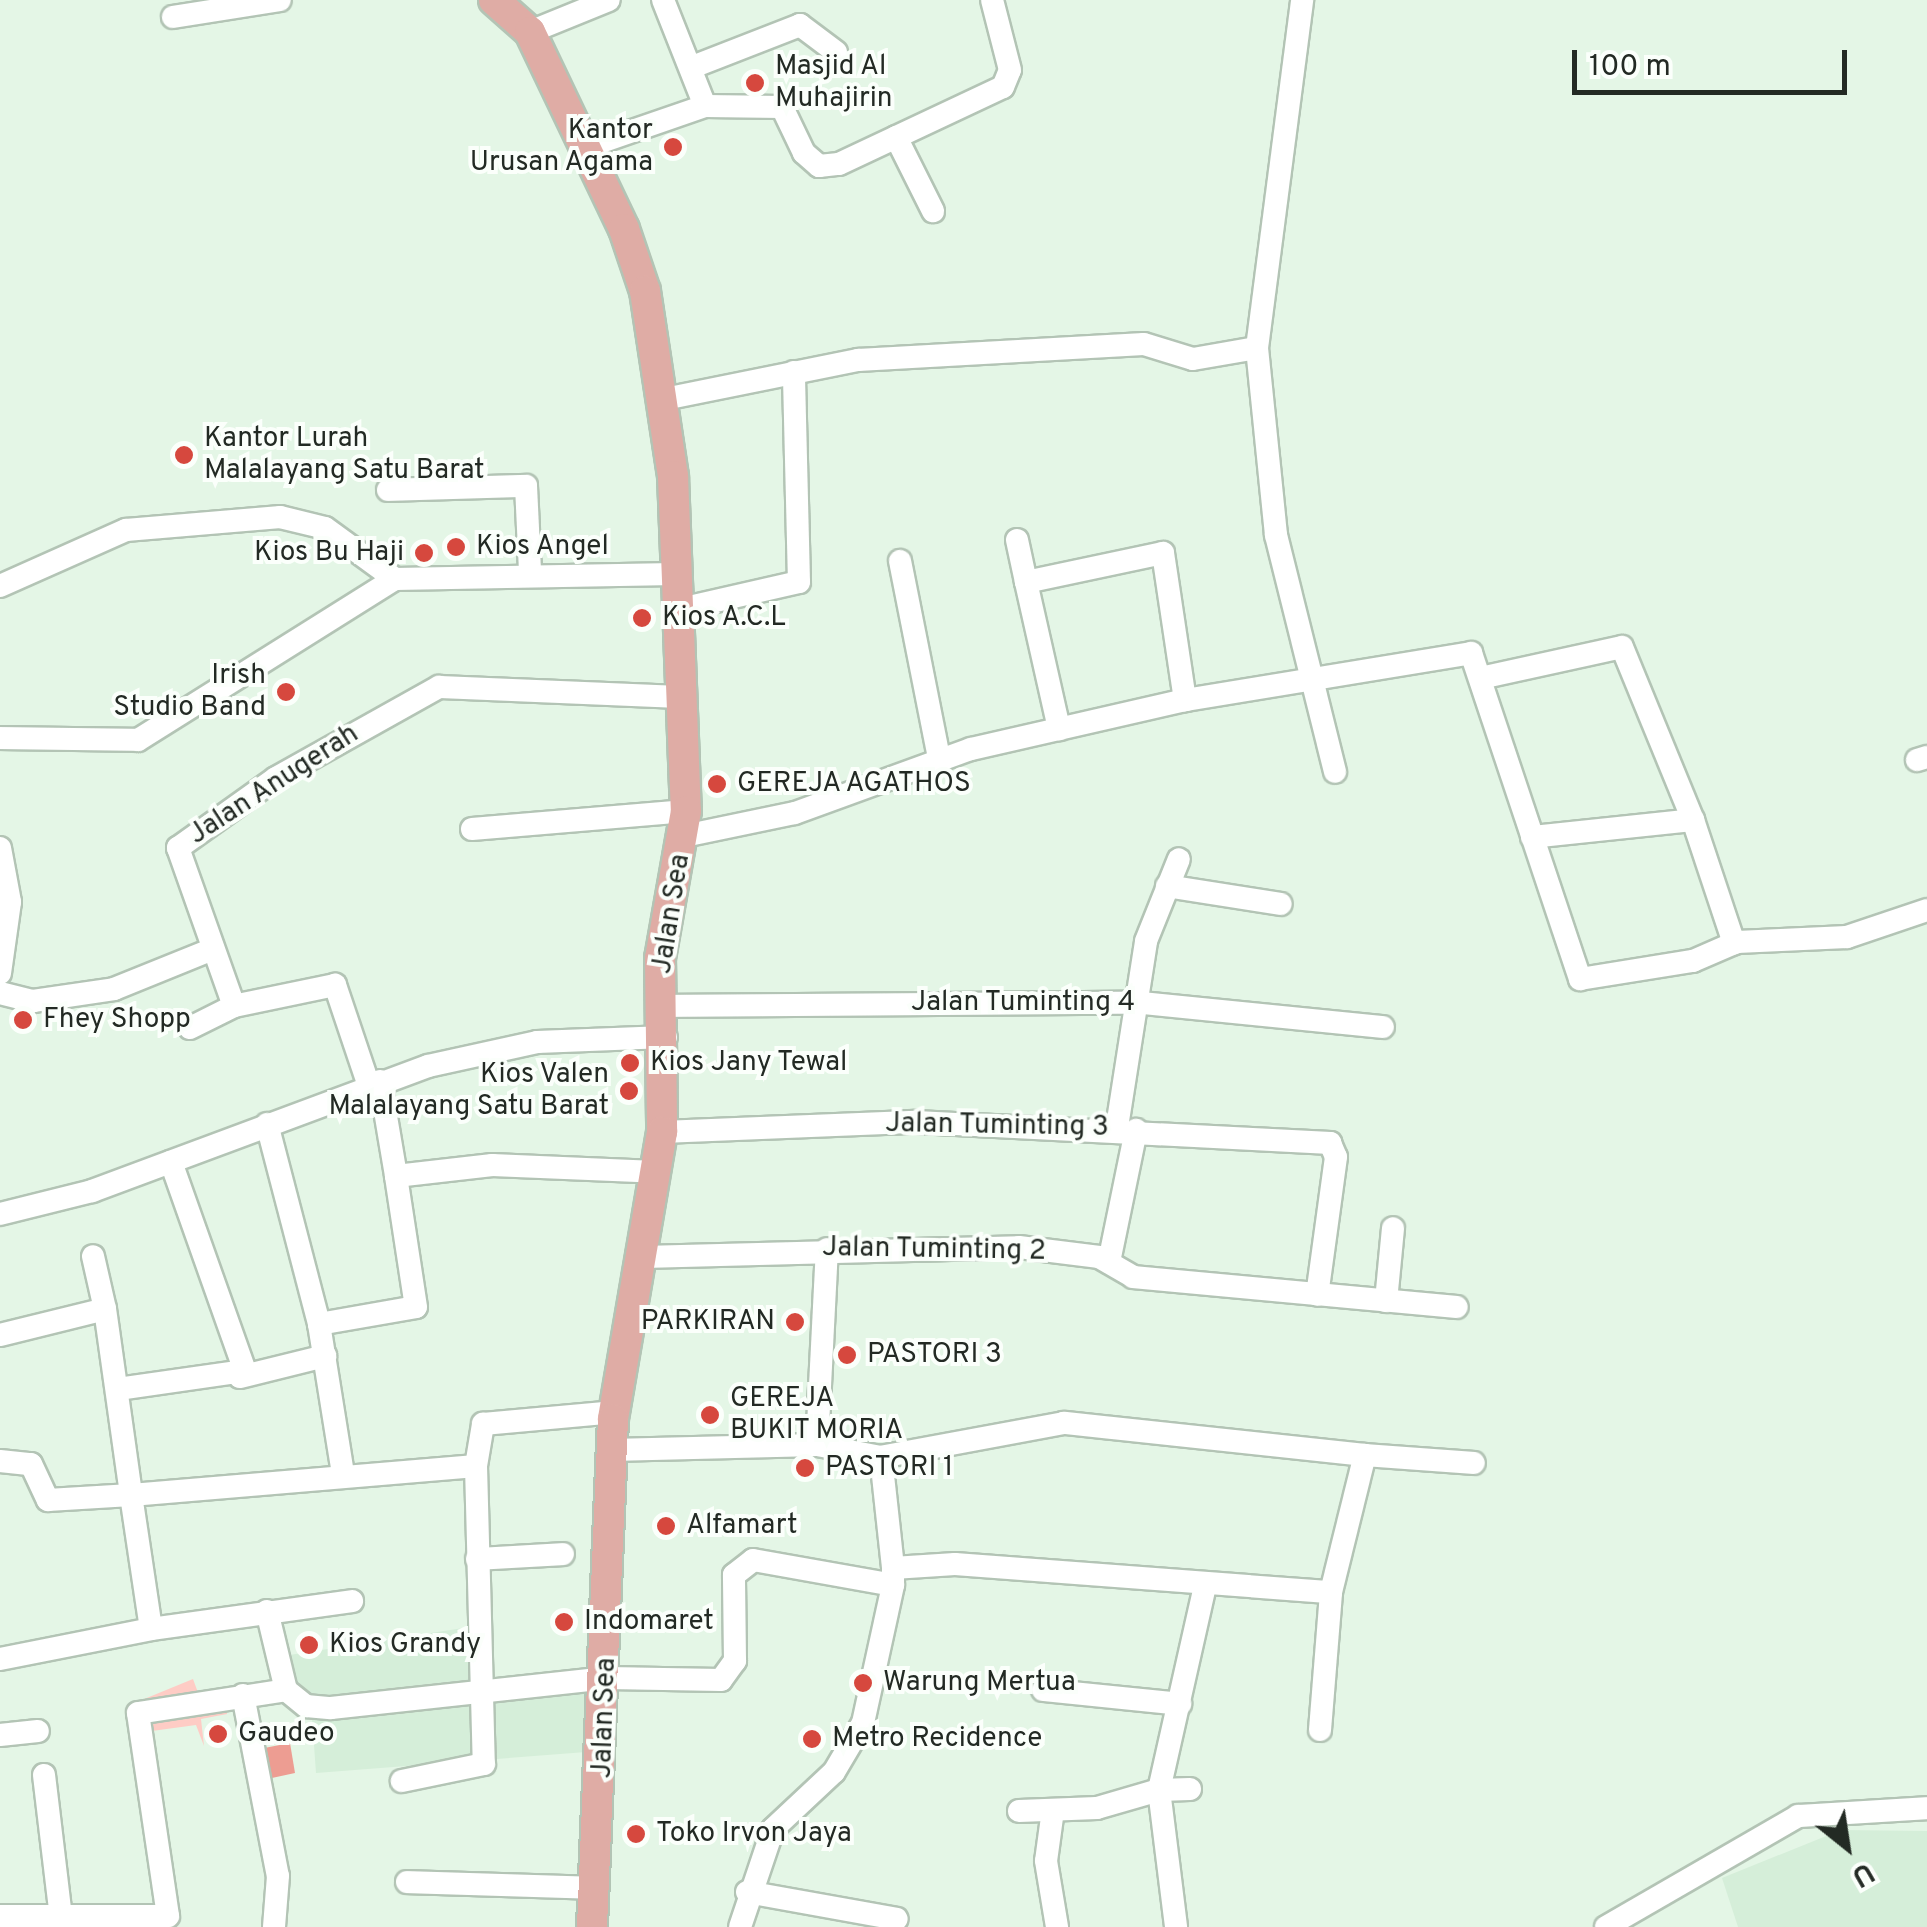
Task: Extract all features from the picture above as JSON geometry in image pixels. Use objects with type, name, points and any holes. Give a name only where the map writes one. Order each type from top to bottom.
[{"type":"main road","name":"Jalan Sea","points":[[494,0],[530,32],[588,146],[645,291],[664,399],[675,574],[685,824],[660,958],[666,1037],[662,1132],[611,1450],[607,1678],[592,1927]]},
{"type":"street","points":[[173,16],[280,0]]},
{"type":"street","points":[[530,32],[609,0]]},
{"type":"street","points":[[663,0],[695,66],[705,106]]},
{"type":"street","points":[[588,146],[705,106],[782,107],[820,166],[896,137],[1010,79],[992,0]]},
{"type":"street","points":[[1302,0],[1258,348],[1276,534],[1335,772]]},
{"type":"street","points":[[695,66],[800,25],[836,52]]},
{"type":"street","points":[[896,137],[933,211]]},
{"type":"street","points":[[664,399],[794,372],[1072,346],[1144,344],[1193,359],[1258,348]]},
{"type":"street","points":[[676,610],[800,582],[794,372]]},
{"type":"street","points":[[388,490],[526,486],[530,572]]},
{"type":"street","points":[[0,586],[126,530],[280,516],[325,528],[395,579]]},
{"type":"street","points":[[1017,540],[1059,729]]},
{"type":"street","points":[[1026,582],[1163,553],[1185,700]]},
{"type":"street","points":[[900,561],[939,758]]},
{"type":"street","points":[[0,738],[138,740],[395,579],[530,572],[675,574]]},
{"type":"street","points":[[1480,678],[1622,647],[1693,820],[1734,943]]},
{"type":"street","points":[[472,829],[685,824],[795,813],[939,758],[1020,738],[1185,700],[1316,686],[1470,653],[1580,979],[1694,961],[1734,943],[1846,937],[1927,910]]},
{"type":"street","name":"Jalan Anugerah","points":[[234,1006],[208,952],[178,848],[423,692],[681,697]]},
{"type":"street","points":[[1532,838],[1693,820]]},
{"type":"street","points":[[0,848],[10,902],[0,973]]},
{"type":"street","points":[[1109,1262],[1142,1003],[1146,941],[1179,859]]},
{"type":"street","points":[[1167,886],[1281,904]]},
{"type":"street","points":[[0,993],[33,1001],[114,989],[208,952]]},
{"type":"street","points":[[190,1028],[234,1006],[334,985],[375,1083],[396,1176],[416,1308],[319,1324]]},
{"type":"street","name":"Jalan Tuminting 4","points":[[663,1006],[1142,1003],[1383,1027]]},
{"type":"street","points":[[0,1214],[171,1162],[375,1083],[537,1042],[666,1037]]},
{"type":"street","name":"Jalan Tuminting 3","points":[[662,1132],[916,1122],[1126,1129],[1332,1144],[1317,1296]]},
{"type":"street","points":[[267,1124],[319,1324],[343,1474]]},
{"type":"street","points":[[171,1162],[244,1368],[240,1377]]},
{"type":"street","points":[[396,1176],[492,1164],[656,1172]]},
{"type":"street","points":[[1386,1301],[1393,1228]]},
{"type":"street","name":"Jalan Tuminting 2","points":[[643,1257],[827,1249],[1019,1247],[1109,1262],[1133,1277],[1457,1307]]},
{"type":"street","points":[[817,1445],[827,1249]]},
{"type":"street","points":[[93,1256],[118,1389],[151,1629]]},
{"type":"street","points":[[0,1335],[105,1309]]},
{"type":"street","points":[[118,1389],[240,1377],[325,1356]]},
{"type":"street","points":[[402,1781],[480,1769],[483,1694],[476,1466],[483,1424],[615,1412]]},
{"type":"street","points":[[611,1450],[817,1445],[880,1457],[917,1443],[1064,1423],[1474,1463]]},
{"type":"street","points":[[1320,1730],[1331,1592],[1365,1454]]},
{"type":"street","points":[[740,1927],[748,1892],[773,1829],[816,1790],[848,1751],[875,1691],[893,1577],[880,1457]]},
{"type":"street","points":[[0,1461],[31,1464],[48,1500],[476,1466]]},
{"type":"street","points":[[477,1560],[563,1554]]},
{"type":"street","points":[[0,1916],[61,1924],[168,1921],[134,1720],[244,1694],[286,1690],[313,1708],[483,1694],[607,1678],[731,1674],[734,1575],[744,1561],[893,1577],[997,1565],[1205,1586],[1331,1592]]},
{"type":"street","points":[[1176,1927],[1159,1790],[1205,1586]]},
{"type":"street","points":[[0,1658],[151,1629],[352,1601]]},
{"type":"street","points":[[267,1611],[286,1690]]},
{"type":"street","points":[[1043,1690],[1180,1704]]},
{"type":"street","points":[[244,1694],[278,1876],[274,1927]]},
{"type":"street","points":[[0,1735],[38,1732]]},
{"type":"street","points":[[44,1775],[61,1924]]},
{"type":"street","points":[[1020,1810],[1053,1810],[1159,1790],[1190,1790]]},
{"type":"street","points":[[1606,1927],[1632,1918],[1798,1816],[1927,1808]]},
{"type":"street","points":[[1053,1810],[1046,1861],[1057,1927]]},
{"type":"street","points":[[407,1882],[596,1888]]},
{"type":"street","points":[[748,1892],[897,1919]]},
{"type":"shaded area","points":[[476,1626],[479,1692],[604,1677],[599,1751],[316,1773],[312,1717],[283,1656]]},
{"type":"shaded area","points":[[193,1679],[204,1709],[226,1706],[227,1714],[201,1719],[204,1746],[196,1725],[137,1733],[132,1704]]},
{"type":"shaded area","points":[[290,1743],[295,1773],[258,1781],[249,1751]]},
{"type":"shaded area","points":[[1841,1830],[1927,1831],[1927,1927],[1738,1927],[1722,1878]]},
{"type":"place","name":"Masjid Al Muhajirin","points":[[755,83]]},
{"type":"place","name":"Kantor Urusan Agama","points":[[673,147]]},
{"type":"place","name":"Kantor Lurah Malalayang Satu Barat","points":[[184,455]]},
{"type":"place","name":"Kios Angel","points":[[456,547]]},
{"type":"place","name":"Kios Bu Haji","points":[[424,553]]},
{"type":"place","name":"Kios A.C.L","points":[[642,618]]},
{"type":"place","name":"Irish Studio Band","points":[[286,692]]},
{"type":"place","name":"GEREJA AGATHOS","points":[[717,784]]},
{"type":"place","name":"Fhey Shopp","points":[[23,1020]]},
{"type":"place","name":"Kios Jany Tewal","points":[[630,1063]]},
{"type":"place","name":"Kios Valen Malalayang Satu Barat","points":[[629,1091]]},
{"type":"place","name":"PARKIRAN","points":[[795,1322]]},
{"type":"place","name":"PASTORI 3","points":[[847,1355]]},
{"type":"place","name":"GEREJA BUKIT MORIA","points":[[710,1415]]},
{"type":"place","name":"PASTORI 1","points":[[805,1468]]},
{"type":"place","name":"Alfamart","points":[[666,1526]]},
{"type":"place","name":"Indomaret","points":[[564,1622]]},
{"type":"place","name":"Kios Grandy","points":[[309,1645]]},
{"type":"place","name":"Warung Mertua","points":[[863,1683]]},
{"type":"place","name":"Gaudeo","points":[[218,1734]]},
{"type":"place","name":"Metro Recidence","points":[[812,1739]]},
{"type":"place","name":"Toko Irvon Jaya","points":[[636,1834]]}]
